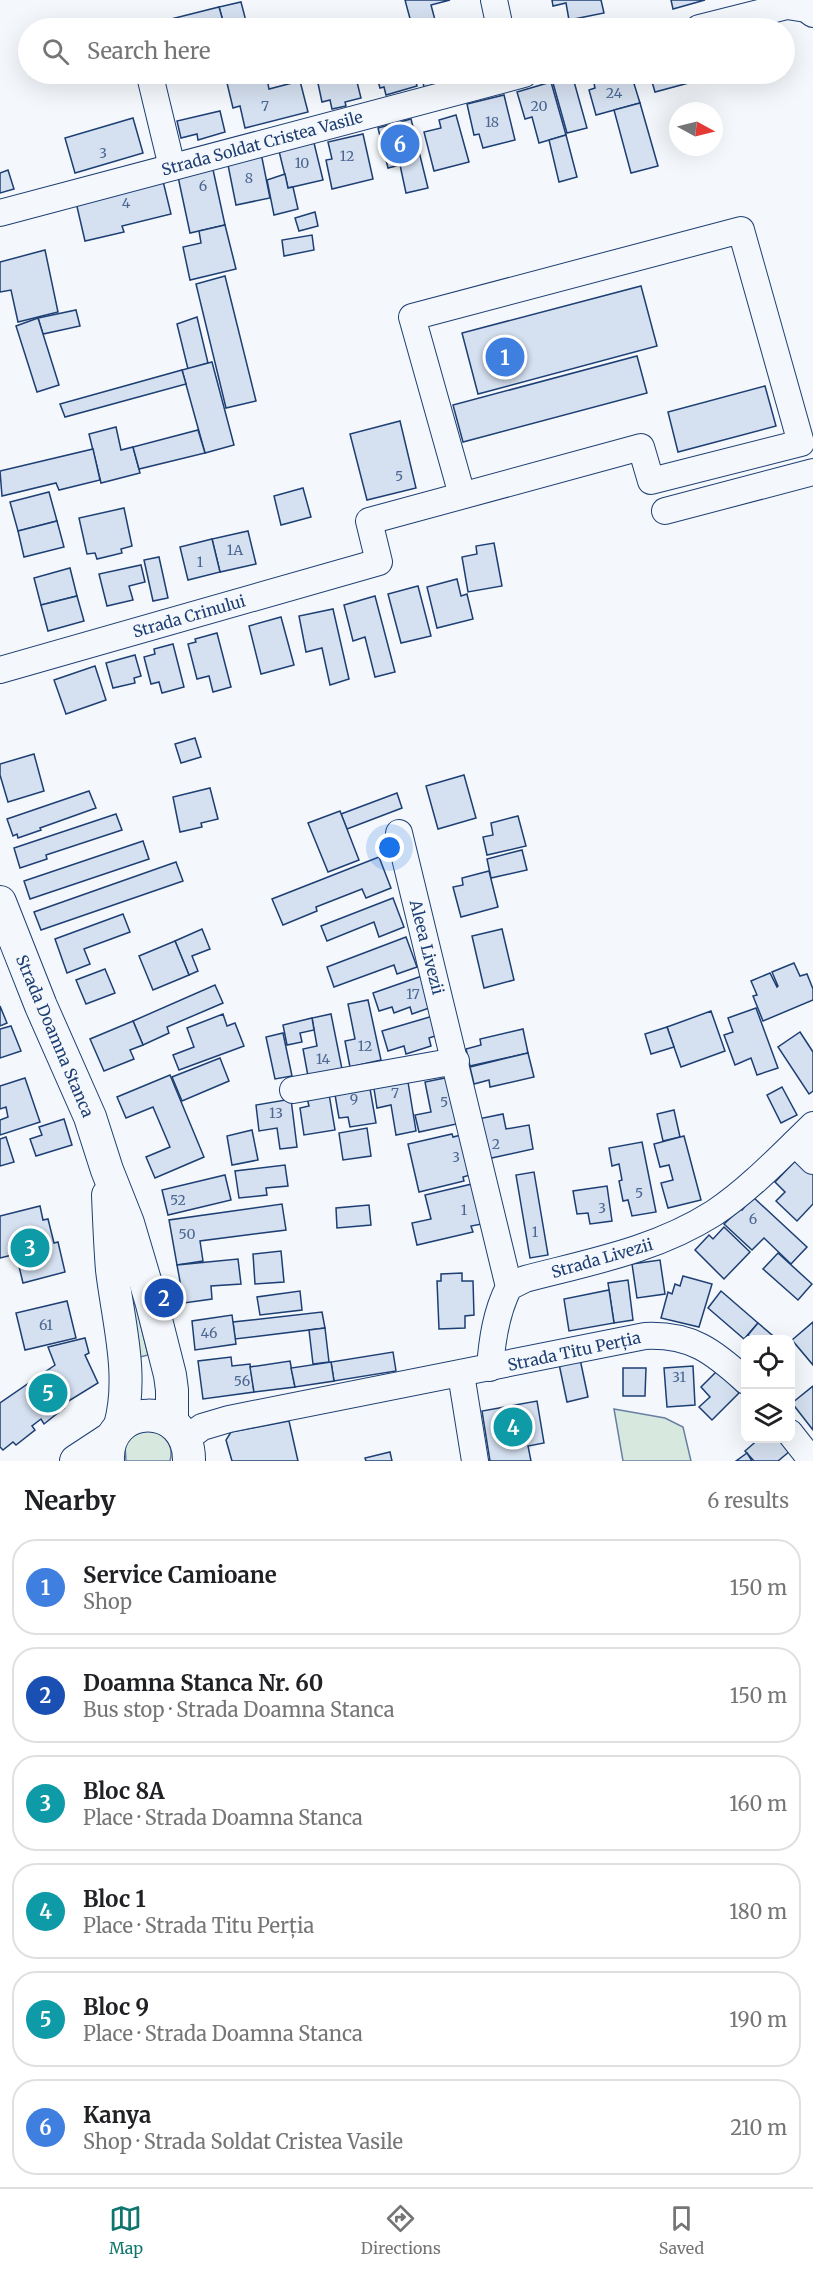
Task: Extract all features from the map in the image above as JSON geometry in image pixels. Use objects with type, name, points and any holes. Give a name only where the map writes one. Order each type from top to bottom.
[{"type":"main road","name":"Strada Doamna Stanca","points":[[0,902],[41,1006],[90,1117],[107,1170],[128,1223],[152,1304],[185,1449]]},
{"type":"main road","name":"Strada Doamna Stanca","points":[[107,1170],[112,1270],[126,1382],[124,1410],[113,1442]]},
{"type":"main road","points":[[76,1461],[113,1442],[131,1418],[145,1415],[159,1416],[185,1449]]},
{"type":"street","points":[[494,0],[498,18]]},
{"type":"street","points":[[739,18],[787,6],[806,9],[813,14]]},
{"type":"street","points":[[152,84],[172,167]]},
{"type":"street","name":"Strada Soldat Cristea Vasile","points":[[0,213],[481,84]]},
{"type":"street","points":[[741,230],[801,443],[651,481],[641,447],[462,495],[412,317],[741,230]]},
{"type":"street","points":[[665,511],[813,472]]},
{"type":"street","name":"Strada Crinului","points":[[0,670],[379,562],[369,521],[462,495]]},
{"type":"street","name":"Aleea Livezii","points":[[399,833],[509,1287]]},
{"type":"street","points":[[293,1090],[456,1061]]},
{"type":"street","name":"Strada Livezii","points":[[509,1287],[525,1279],[642,1248],[675,1234],[729,1202],[813,1125]]},
{"type":"street","points":[[795,1143],[813,1161]]},
{"type":"street","points":[[490,1368],[497,1319],[509,1287]]},
{"type":"street","name":"Strada Titu Perția","points":[[185,1449],[202,1427],[215,1422],[645,1336],[661,1335],[690,1341],[706,1348],[741,1377]]},
{"type":"street","points":[[461,1374],[475,1461]]},
{"type":"street","points":[[795,1439],[812,1461]]},
{"type":"shaded area","points":[[136,1305],[148,1355],[140,1357],[131,1306]]},
{"type":"shaded area","points":[[614,1409],[665,1418],[683,1427],[691,1461],[623,1461]]},
{"type":"shaded area","points":[[157,1430],[167,1440],[170,1447],[170,1461],[126,1461],[125,1445],[134,1433]]},
{"type":"building","points":[[405,0],[450,0],[431,5],[434,18],[410,18]]},
{"type":"building","points":[[552,0],[601,0],[604,13],[569,18],[566,3],[553,6]]},
{"type":"building","points":[[671,0],[705,0],[673,9]]},
{"type":"building","points":[[241,2],[245,18],[222,18],[219,7]]},
{"type":"building","points":[[219,7],[222,18],[175,18]]},
{"type":"building","points":[[227,84],[268,84],[269,89],[288,84],[301,84],[308,112],[245,128],[240,106],[233,108]]},
{"type":"building","points":[[318,84],[358,84],[361,98],[345,102],[346,106],[332,109],[330,100],[322,102]]},
{"type":"building","points":[[379,84],[416,84],[417,86],[386,95],[384,87],[380,88]]},
{"type":"building","points":[[552,84],[566,135],[539,143],[532,117],[525,119],[517,92]]},
{"type":"building","points":[[553,84],[575,84],[587,128],[567,133]]},
{"type":"building","points":[[594,84],[634,84],[640,103],[596,115],[589,90],[595,88]]},
{"type":"building","points":[[653,84],[685,84],[655,92]]},
{"type":"building","points":[[504,95],[515,140],[483,148],[479,134],[474,135],[467,104]]},
{"type":"building","points":[[640,103],[658,166],[631,173],[614,110]]},
{"type":"building","points":[[220,111],[225,132],[198,140],[197,134],[181,138],[177,121]]},
{"type":"building","points":[[456,115],[469,162],[434,171],[424,132],[441,128],[439,120]]},
{"type":"building","points":[[133,118],[143,153],[75,173],[65,138]]},
{"type":"building","points":[[411,119],[428,188],[406,193],[400,165],[388,168],[378,128]]},
{"type":"building","points":[[363,134],[373,179],[332,189],[326,160],[332,159],[328,142]]},
{"type":"building","points":[[566,135],[577,177],[559,182],[549,140]]},
{"type":"building","points":[[314,143],[323,180],[288,188],[279,151]]},
{"type":"building","points":[[261,153],[270,198],[236,205],[227,160]]},
{"type":"building","points":[[212,165],[225,225],[190,233],[177,172]]},
{"type":"building","points":[[8,170],[14,189],[0,193],[0,173]]},
{"type":"building","points":[[285,174],[288,188],[293,187],[298,209],[274,215],[267,180]]},
{"type":"building","points":[[162,177],[171,214],[122,226],[124,232],[85,241],[75,198]]},
{"type":"building","points":[[315,212],[318,226],[299,231],[295,218]]},
{"type":"building","points":[[225,225],[236,269],[190,280],[183,247],[201,243],[199,231]]},
{"type":"building","points":[[312,235],[314,250],[284,256],[282,240]]},
{"type":"building","points":[[45,250],[58,312],[18,322],[11,290],[0,292],[0,262]]},
{"type":"building","points":[[225,276],[256,401],[226,408],[196,284]]},
{"type":"building","points":[[641,286],[657,346],[478,394],[462,333]]},
{"type":"building","points":[[76,310],[80,326],[43,334],[38,318]]},
{"type":"building","points":[[197,317],[208,363],[188,369],[177,324]]},
{"type":"building","points":[[38,318],[59,385],[37,392],[16,326]]},
{"type":"building","points":[[637,356],[647,393],[463,442],[453,405]]},
{"type":"building","points":[[212,362],[234,445],[205,453],[182,370]]},
{"type":"building","points":[[182,370],[186,384],[65,417],[60,404]]},
{"type":"building","points":[[765,386],[776,426],[678,452],[668,412]]},
{"type":"building","points":[[400,421],[416,488],[367,500],[350,434]]},
{"type":"building","points":[[116,427],[121,450],[133,447],[140,473],[101,483],[89,434]]},
{"type":"building","points":[[198,430],[205,453],[139,469],[133,447]]},
{"type":"building","points":[[93,449],[100,480],[59,490],[56,483],[2,496],[0,471]]},
{"type":"building","points":[[303,488],[311,517],[281,525],[274,496]]},
{"type":"building","points":[[49,492],[57,521],[18,531],[10,502]]},
{"type":"building","points":[[124,508],[132,546],[121,549],[122,553],[97,559],[95,553],[87,554],[79,518]]},
{"type":"building","points":[[57,521],[64,547],[24,557],[18,531]]},
{"type":"building","points":[[248,531],[256,564],[220,572],[212,539]]},
{"type":"building","points":[[212,539],[220,572],[188,580],[180,547]]},
{"type":"building","points":[[494,543],[502,586],[468,592],[462,557],[477,554],[476,546]]},
{"type":"building","points":[[159,557],[168,598],[153,601],[144,560]]},
{"type":"building","points":[[141,565],[145,582],[129,586],[133,600],[107,606],[99,574]]},
{"type":"building","points":[[70,568],[77,596],[41,605],[34,578]]},
{"type":"building","points":[[457,579],[461,596],[467,594],[473,619],[437,628],[427,587]]},
{"type":"building","points":[[418,586],[431,636],[401,643],[388,594]]},
{"type":"building","points":[[77,596],[84,621],[48,631],[41,605]]},
{"type":"building","points":[[375,596],[395,672],[375,677],[365,637],[353,641],[344,605]]},
{"type":"building","points":[[333,609],[349,679],[330,685],[322,648],[306,652],[299,616]]},
{"type":"building","points":[[281,617],[294,665],[261,674],[249,626]]},
{"type":"building","points":[[217,633],[231,687],[213,692],[209,676],[197,679],[188,644],[196,642],[195,639]]},
{"type":"building","points":[[173,644],[184,687],[162,693],[159,682],[151,684],[144,657],[155,654],[154,649]]},
{"type":"building","points":[[135,655],[141,676],[134,678],[135,683],[113,688],[106,663]]},
{"type":"building","points":[[95,666],[106,700],[66,714],[54,680]]},
{"type":"building","points":[[195,738],[201,757],[181,763],[175,744]]},
{"type":"building","points":[[34,754],[44,791],[8,802],[0,775],[0,764]]},
{"type":"building","points":[[464,775],[476,818],[438,829],[426,786]]},
{"type":"building","points":[[210,788],[218,819],[201,823],[202,827],[180,832],[173,797]]},
{"type":"building","points":[[89,791],[96,808],[18,838],[17,834],[13,836],[7,819]]},
{"type":"building","points":[[397,793],[402,808],[347,829],[341,814]]},
{"type":"building","points":[[340,811],[359,860],[328,872],[308,823]]},
{"type":"building","points":[[116,814],[122,830],[46,855],[47,859],[20,868],[14,848]]},
{"type":"building","points":[[518,816],[526,846],[487,855],[483,837],[493,835],[491,823]]},
{"type":"building","points":[[143,841],[149,859],[30,899],[24,881]]},
{"type":"building","points":[[522,850],[527,870],[491,878],[487,859]]},
{"type":"building","points":[[379,857],[391,888],[366,898],[362,889],[316,907],[317,911],[283,925],[272,899]]},
{"type":"building","points":[[176,862],[183,881],[41,930],[34,912]]},
{"type":"building","points":[[489,871],[498,907],[461,917],[453,887],[463,885],[462,878]]},
{"type":"building","points":[[393,898],[404,927],[379,937],[374,922],[327,941],[321,926]]},
{"type":"building","points":[[123,914],[130,932],[84,949],[90,964],[67,973],[55,939]]},
{"type":"building","points":[[202,929],[210,949],[192,956],[198,971],[189,975],[175,941]]},
{"type":"building","points":[[502,929],[514,980],[484,988],[472,936]]},
{"type":"building","points":[[406,937],[417,967],[397,974],[394,965],[334,987],[327,967]]},
{"type":"building","points":[[175,941],[189,975],[153,990],[139,956]]},
{"type":"building","points":[[794,963],[800,976],[807,974],[813,989],[813,1000],[763,1021],[753,996],[757,995],[751,981],[770,973],[777,987],[772,972]]},
{"type":"building","points":[[105,969],[115,993],[86,1004],[76,980]]},
{"type":"building","points":[[422,976],[432,1007],[412,1014],[410,1007],[394,1013],[392,1007],[379,1011],[373,993]]},
{"type":"building","points":[[215,985],[223,1003],[167,1027],[169,1033],[143,1045],[133,1021]]},
{"type":"building","points":[[368,1000],[381,1060],[350,1067],[345,1041],[355,1039],[348,1004]]},
{"type":"building","points":[[0,1006],[7,1023],[0,1026]]},
{"type":"building","points":[[756,1008],[778,1068],[757,1075],[751,1058],[735,1065],[724,1035],[733,1032],[728,1018]]},
{"type":"building","points":[[711,1011],[725,1051],[681,1067],[667,1027]]},
{"type":"building","points":[[223,1014],[227,1026],[235,1023],[244,1046],[179,1070],[173,1055],[194,1047],[187,1028]]},
{"type":"building","points":[[331,1014],[342,1069],[308,1076],[303,1049],[317,1046],[312,1018]]},
{"type":"building","points":[[433,1016],[438,1035],[429,1038],[431,1046],[406,1054],[404,1046],[388,1051],[382,1031]]},
{"type":"building","points":[[312,1018],[314,1030],[300,1033],[302,1042],[287,1045],[283,1025]]},
{"type":"building","points":[[133,1021],[143,1045],[130,1050],[134,1059],[104,1071],[90,1039]]},
{"type":"building","points":[[11,1026],[21,1051],[0,1058],[0,1029]]},
{"type":"building","points":[[667,1027],[674,1047],[651,1054],[645,1034]]},
{"type":"building","points":[[523,1029],[528,1053],[470,1066],[466,1049],[481,1045],[480,1039]]},
{"type":"building","points":[[800,1032],[813,1052],[813,1091],[809,1094],[778,1047]]},
{"type":"building","points":[[283,1033],[292,1076],[275,1079],[266,1037]]},
{"type":"building","points":[[528,1053],[534,1077],[490,1087],[489,1080],[474,1084],[470,1067]]},
{"type":"building","points":[[220,1058],[229,1081],[182,1101],[172,1077]]},
{"type":"building","points":[[170,1075],[204,1157],[155,1178],[146,1157],[170,1147],[153,1107],[126,1118],[117,1097]]},
{"type":"building","points":[[407,1076],[416,1131],[396,1135],[391,1105],[377,1108],[373,1082]]},
{"type":"building","points":[[450,1077],[461,1123],[419,1132],[415,1115],[431,1112],[425,1082]]},
{"type":"building","points":[[25,1078],[40,1122],[0,1135],[0,1120],[8,1117],[6,1107],[0,1109],[0,1086]]},
{"type":"building","points":[[369,1083],[376,1123],[350,1127],[348,1117],[339,1118],[334,1089]]},
{"type":"building","points":[[782,1087],[797,1115],[781,1123],[767,1095]]},
{"type":"building","points":[[329,1094],[335,1130],[304,1135],[300,1108],[309,1106],[307,1098]]},
{"type":"building","points":[[291,1099],[297,1147],[280,1149],[277,1128],[259,1131],[256,1105]]},
{"type":"building","points":[[674,1110],[680,1137],[663,1141],[657,1114]]},
{"type":"building","points":[[503,1114],[506,1129],[529,1125],[533,1149],[487,1159],[478,1119]]},
{"type":"building","points":[[64,1119],[72,1145],[36,1156],[30,1139],[42,1135],[39,1127]]},
{"type":"building","points":[[367,1128],[371,1156],[343,1160],[339,1133]]},
{"type":"building","points":[[252,1130],[258,1160],[232,1165],[227,1136]]},
{"type":"building","points":[[452,1134],[453,1137],[461,1135],[470,1175],[463,1177],[464,1181],[419,1192],[408,1144]]},
{"type":"building","points":[[684,1136],[701,1200],[668,1208],[661,1183],[673,1180],[669,1165],[660,1167],[654,1144]]},
{"type":"building","points":[[6,1137],[14,1162],[0,1166],[0,1139]]},
{"type":"building","points":[[642,1142],[656,1212],[632,1216],[628,1200],[623,1201],[619,1181],[622,1180],[619,1164],[612,1166],[609,1148]]},
{"type":"building","points":[[799,1157],[813,1170],[813,1204],[797,1221],[776,1201],[785,1192],[775,1182]]},
{"type":"building","points":[[285,1165],[288,1186],[266,1188],[267,1195],[239,1198],[235,1171]]},
{"type":"building","points":[[534,1172],[548,1255],[530,1258],[516,1175]]},
{"type":"building","points":[[225,1175],[231,1200],[168,1215],[162,1190]]},
{"type":"building","points":[[472,1184],[482,1224],[471,1226],[473,1232],[417,1245],[412,1223],[431,1219],[425,1195]]},
{"type":"building","points":[[607,1186],[612,1221],[590,1224],[588,1213],[577,1214],[573,1191]]},
{"type":"building","points":[[753,1197],[807,1247],[791,1264],[764,1238],[752,1250],[724,1224],[740,1209],[742,1210]]},
{"type":"building","points":[[282,1204],[286,1230],[200,1241],[203,1261],[177,1265],[169,1220]]},
{"type":"building","points":[[369,1205],[371,1225],[337,1228],[336,1208]]},
{"type":"building","points":[[40,1206],[43,1220],[48,1219],[54,1243],[58,1242],[65,1272],[23,1283],[16,1254],[0,1258],[0,1216]]},
{"type":"building","points":[[724,1227],[750,1252],[724,1279],[695,1250],[709,1235],[713,1239]]},
{"type":"building","points":[[281,1251],[284,1282],[255,1284],[253,1254]]},
{"type":"building","points":[[778,1253],[812,1284],[798,1300],[763,1269]]},
{"type":"building","points":[[238,1259],[241,1284],[211,1286],[212,1299],[184,1303],[177,1265]]},
{"type":"building","points":[[660,1260],[665,1294],[637,1298],[632,1264]]},
{"type":"building","points":[[462,1273],[462,1281],[473,1281],[474,1315],[465,1316],[465,1328],[439,1329],[437,1281],[441,1281],[441,1274]]},
{"type":"building","points":[[683,1276],[712,1284],[699,1327],[661,1318],[668,1292],[672,1294],[675,1284],[680,1286]]},
{"type":"building","points":[[628,1280],[633,1320],[614,1323],[608,1283]]},
{"type":"building","points":[[609,1290],[614,1323],[569,1331],[564,1299]]},
{"type":"building","points":[[300,1291],[302,1310],[260,1315],[257,1297]]},
{"type":"building","points":[[721,1291],[758,1323],[748,1335],[741,1336],[708,1308]]},
{"type":"building","points":[[67,1301],[76,1338],[25,1350],[16,1313]]},
{"type":"building","points":[[322,1312],[325,1328],[235,1339],[233,1322]]},
{"type":"building","points":[[232,1315],[236,1344],[195,1350],[192,1321]]},
{"type":"building","points":[[813,1322],[813,1365],[795,1344],[795,1337]]},
{"type":"building","points":[[758,1323],[772,1335],[748,1335]]},
{"type":"building","points":[[325,1328],[329,1362],[313,1364],[309,1330]]},
{"type":"building","points":[[85,1338],[89,1353],[85,1355],[98,1383],[62,1405],[64,1408],[44,1424],[41,1419],[32,1426],[35,1430],[16,1445],[13,1442],[3,1450],[0,1447],[0,1403],[55,1365],[48,1347]]},
{"type":"building","points":[[393,1352],[396,1371],[334,1381],[331,1362]]},
{"type":"building","points":[[231,1357],[232,1366],[250,1364],[254,1392],[203,1399],[198,1361]]},
{"type":"building","points":[[580,1359],[588,1397],[567,1402],[559,1364]]},
{"type":"building","points":[[290,1361],[295,1387],[254,1392],[250,1367]]},
{"type":"building","points":[[331,1362],[334,1381],[295,1387],[291,1368]]},
{"type":"building","points":[[693,1366],[695,1405],[667,1407],[664,1368]]},
{"type":"building","points":[[623,1368],[646,1368],[645,1396],[623,1396]]},
{"type":"building","points":[[717,1371],[739,1393],[712,1420],[699,1407],[710,1397],[701,1387]]},
{"type":"building","points":[[813,1386],[813,1430],[795,1407],[795,1401]]},
{"type":"building","points":[[537,1401],[544,1443],[528,1446],[531,1461],[490,1461],[482,1411]]},
{"type":"building","points":[[289,1421],[298,1461],[232,1461],[226,1440],[231,1432]]},
{"type":"building","points":[[754,1443],[783,1443],[790,1451],[778,1461],[754,1461],[745,1451]]},
{"type":"building","points":[[390,1452],[392,1461],[366,1461],[365,1458]]},
{"type":"building","points":[[747,1453],[752,1461],[736,1461]]},
{"type":"place","name":"Kanya","points":[[400,144]]},
{"type":"place","name":"Service Camioane","points":[[505,357]]},
{"type":"place","name":"Bloc 8A","points":[[30,1248]]},
{"type":"place","name":"Doamna Stanca Nr. 60","points":[[164,1298]]},
{"type":"place","name":"Bloc 9","points":[[48,1393]]},
{"type":"place","name":"Bloc 1","points":[[513,1427]]}]
